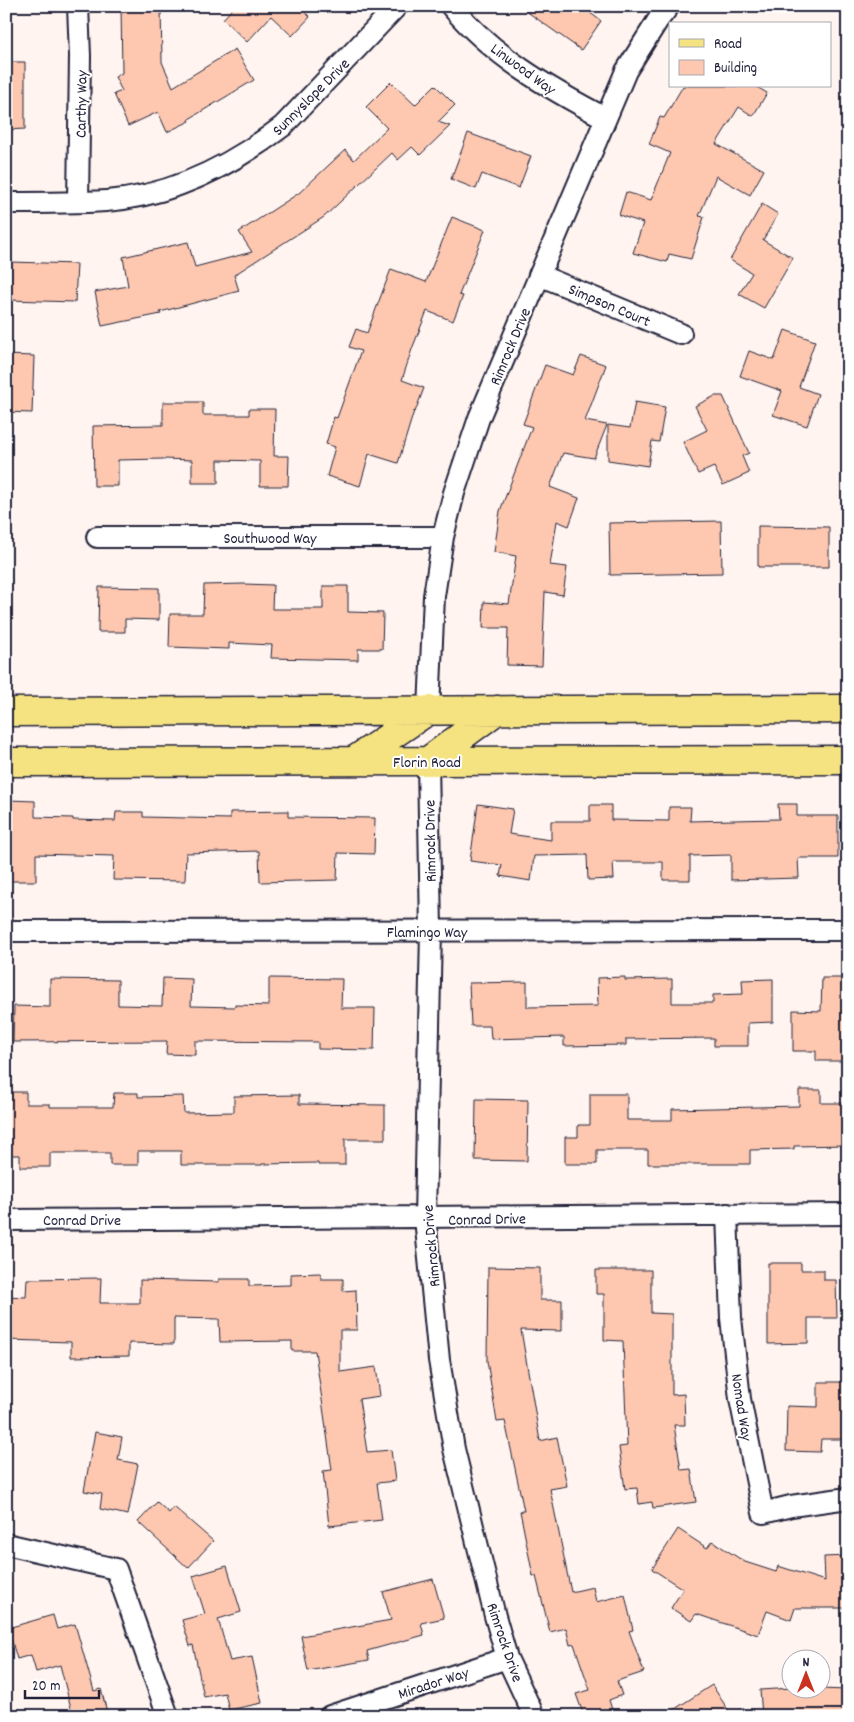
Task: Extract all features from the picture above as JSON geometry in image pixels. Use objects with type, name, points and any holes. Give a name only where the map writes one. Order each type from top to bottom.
[{"type":"main road","points":[[6,712],[848,709]]},
{"type":"main road","points":[[354,760],[429,710]]},
{"type":"main road","points":[[428,761],[497,710]]},
{"type":"main road","name":"Florin Road","points":[[6,762],[848,760]]},
{"type":"street","name":"Carthy Way","points":[[78,6],[80,56],[78,202]]},
{"type":"street","name":"Sunnyslope Drive","points":[[6,203],[107,201],[162,191],[214,171],[261,143],[303,107],[397,6]]},
{"type":"street","name":"Linwood Way","points":[[451,6],[464,21],[508,60],[558,94],[605,118]]},
{"type":"street","name":"Rimrock Drive","points":[[429,710],[434,596],[454,493],[479,418],[626,71],[669,6]]},
{"type":"street","name":"Simpson Court","points":[[539,274],[681,334]]},
{"type":"street","name":"Southwood Way","points":[[97,537],[444,538]]},
{"type":"street","name":"Rimrock Drive","points":[[428,761],[430,931],[425,1218],[439,1360],[454,1449],[508,1658],[534,1716]]},
{"type":"street","name":"Flamingo Way","points":[[6,931],[848,930]]},
{"type":"street","name":"Nomad Way","points":[[727,1214],[730,1310],[740,1399],[763,1513],[791,1506],[848,1498]]},
{"type":"street","name":"Conrad Drive","points":[[6,1220],[848,1214]]},
{"type":"street","points":[[6,1544],[116,1569],[168,1716]]},
{"type":"street","name":"Mirador Way","points":[[330,1716],[508,1658]]},
{"type":"building","points":[[121,6],[161,6],[162,62],[173,87],[235,49],[254,80],[189,119],[190,121],[167,132],[158,112],[128,126],[114,94],[122,91],[115,77],[122,73]]},
{"type":"building","points":[[235,6],[298,6],[310,17],[292,36],[271,16],[247,42],[223,19]]},
{"type":"building","points":[[519,6],[581,6],[601,21],[581,50]]},
{"type":"building","points":[[6,62],[25,62],[25,129],[6,130]]},
{"type":"building","points":[[391,82],[415,105],[435,85],[455,105],[438,122],[450,126],[420,155],[412,147],[398,160],[392,153],[324,217],[234,275],[239,291],[160,312],[161,314],[102,326],[95,292],[128,286],[123,257],[188,242],[195,267],[252,252],[239,232],[299,193],[345,150],[354,160],[387,128],[366,107]]},
{"type":"building","points":[[682,88],[758,88],[767,93],[753,116],[739,107],[716,144],[764,170],[750,195],[716,176],[699,216],[704,217],[691,259],[669,254],[667,262],[633,253],[643,223],[619,215],[626,192],[651,200],[670,153],[649,144],[660,117],[664,118]]},
{"type":"building","points":[[468,133],[531,156],[519,188],[482,174],[476,189],[451,179]]},
{"type":"building","points":[[762,204],[778,214],[763,240],[793,258],[764,308],[739,294],[752,273],[730,260]]},
{"type":"building","points":[[452,217],[485,230],[459,295],[463,296],[453,321],[427,311],[412,349],[402,380],[424,388],[414,411],[398,463],[369,454],[360,486],[327,476],[335,447],[326,444],[334,417],[337,418],[361,351],[349,347],[356,329],[367,333],[391,269],[426,282]]},
{"type":"building","points":[[11,262],[77,264],[75,302],[9,300]]},
{"type":"building","points":[[785,330],[815,341],[799,387],[818,394],[807,426],[773,415],[782,391],[740,376],[749,351],[774,360]]},
{"type":"building","points":[[6,355],[34,356],[32,413],[6,412]]},
{"type":"building","points":[[581,356],[606,365],[585,421],[607,425],[594,458],[563,453],[550,487],[579,498],[569,526],[557,521],[550,565],[567,567],[563,595],[545,592],[542,666],[507,665],[508,628],[483,628],[484,602],[509,604],[516,556],[494,552],[500,511],[532,427],[523,424],[545,365],[573,375]]},
{"type":"building","points":[[715,396],[723,396],[749,453],[742,456],[749,473],[723,485],[714,467],[698,474],[683,442],[707,430],[695,406]]},
{"type":"building","points":[[163,402],[203,402],[203,415],[249,415],[249,409],[275,409],[274,456],[289,456],[288,486],[260,486],[260,461],[218,460],[218,483],[192,483],[192,460],[163,459],[118,460],[118,486],[94,486],[93,426],[163,425]]},
{"type":"building","points":[[635,402],[665,407],[659,442],[652,441],[648,466],[608,460],[608,425],[630,428]]},
{"type":"building","points":[[721,521],[722,573],[610,575],[609,523]]},
{"type":"building","points":[[758,526],[829,527],[829,567],[758,567]]},
{"type":"building","points":[[204,585],[273,585],[272,609],[323,609],[323,586],[348,586],[348,612],[383,613],[382,649],[358,649],[358,660],[271,658],[272,645],[229,643],[229,649],[169,647],[170,614],[203,614]]},
{"type":"building","points":[[99,587],[159,588],[159,620],[125,619],[125,632],[98,632]]},
{"type":"building","points":[[8,800],[35,801],[35,817],[73,818],[73,820],[115,821],[116,812],[143,812],[143,817],[230,819],[230,812],[288,811],[288,817],[375,818],[374,854],[338,853],[337,880],[260,882],[259,851],[186,853],[185,881],[113,880],[114,856],[36,854],[36,881],[6,881]]},
{"type":"building","points":[[478,804],[513,809],[509,834],[551,840],[551,821],[590,821],[590,805],[611,805],[611,820],[669,821],[669,807],[691,807],[690,821],[779,819],[778,804],[797,804],[797,816],[838,816],[838,858],[798,858],[799,878],[731,880],[731,855],[690,856],[690,880],[663,880],[663,862],[613,862],[614,879],[588,880],[587,855],[534,856],[531,881],[500,876],[502,865],[470,861]]},
{"type":"building","points":[[625,977],[625,980],[672,979],[672,1003],[713,1003],[713,995],[743,994],[742,980],[773,979],[773,1022],[748,1023],[748,1046],[714,1046],[714,1038],[626,1039],[626,1045],[564,1046],[564,1037],[491,1039],[490,1026],[471,1026],[469,983],[527,982],[527,1007],[598,1006],[597,978]]},
{"type":"building","points":[[163,978],[192,979],[191,1006],[235,1007],[235,1005],[269,1006],[269,978],[342,979],[341,1008],[375,1008],[374,1050],[318,1049],[318,1042],[195,1041],[195,1055],[166,1054],[167,1041],[13,1042],[14,1006],[50,1007],[50,979],[118,980],[118,1005],[162,1006]]},
{"type":"building","points":[[822,978],[848,978],[848,1061],[816,1061],[816,1051],[793,1051],[793,1010],[821,1011]]},
{"type":"building","points":[[799,1090],[821,1090],[821,1103],[848,1103],[848,1145],[794,1146],[794,1149],[750,1150],[750,1164],[648,1164],[648,1150],[597,1150],[597,1164],[565,1164],[565,1137],[578,1137],[578,1125],[590,1125],[590,1094],[627,1094],[627,1120],[672,1120],[672,1109],[799,1106]]},
{"type":"building","points":[[6,1092],[26,1092],[26,1104],[50,1104],[50,1107],[113,1107],[114,1093],[138,1093],[138,1097],[183,1096],[184,1113],[234,1112],[234,1096],[299,1095],[299,1104],[385,1105],[385,1139],[345,1139],[345,1165],[318,1165],[318,1163],[181,1165],[181,1151],[138,1151],[138,1165],[110,1165],[110,1153],[50,1153],[50,1167],[20,1167],[20,1155],[6,1155]]},
{"type":"building","points":[[476,1099],[528,1100],[527,1161],[475,1160]]},
{"type":"building","points":[[768,1263],[801,1263],[801,1270],[824,1270],[824,1280],[836,1280],[837,1318],[808,1318],[808,1343],[768,1344]]},
{"type":"building","points":[[488,1267],[540,1268],[540,1300],[562,1300],[562,1331],[521,1330],[540,1441],[557,1437],[567,1486],[550,1489],[571,1592],[593,1587],[596,1602],[625,1595],[633,1630],[629,1631],[644,1672],[617,1681],[622,1695],[609,1700],[614,1716],[584,1716],[576,1694],[590,1690],[574,1644],[570,1645],[566,1628],[550,1632],[536,1576],[533,1576],[520,1511],[524,1511],[505,1421],[497,1422],[487,1361]]},
{"type":"building","points":[[596,1270],[651,1270],[651,1313],[672,1314],[672,1395],[684,1394],[685,1425],[674,1425],[681,1470],[691,1469],[696,1502],[653,1508],[652,1502],[639,1504],[637,1488],[625,1489],[619,1447],[627,1446],[623,1341],[604,1340],[604,1294],[596,1294]]},
{"type":"building","points":[[321,1273],[321,1279],[343,1279],[343,1291],[356,1290],[357,1330],[340,1330],[340,1372],[376,1367],[380,1396],[359,1399],[367,1452],[391,1450],[395,1481],[377,1483],[382,1520],[329,1526],[323,1471],[332,1470],[315,1351],[292,1351],[292,1341],[220,1342],[219,1319],[174,1318],[174,1344],[129,1343],[129,1356],[71,1357],[71,1342],[6,1340],[6,1296],[26,1297],[27,1279],[101,1278],[100,1303],[140,1303],[140,1280],[219,1282],[219,1279],[249,1279],[249,1286],[291,1285],[291,1274]]},
{"type":"building","points":[[818,1382],[848,1382],[848,1439],[821,1439],[820,1452],[786,1451],[787,1406],[818,1407]]},
{"type":"building","points":[[95,1432],[122,1437],[118,1460],[138,1464],[128,1515],[100,1509],[102,1494],[84,1491]]},
{"type":"building","points":[[157,1502],[169,1513],[174,1507],[213,1541],[188,1568],[138,1522]]},
{"type":"building","points":[[678,1529],[707,1548],[712,1541],[745,1562],[776,1572],[778,1566],[825,1581],[824,1557],[848,1556],[848,1608],[795,1608],[791,1620],[767,1611],[758,1635],[696,1614],[691,1621],[671,1608],[683,1589],[652,1569]]},
{"type":"building","points":[[227,1566],[241,1612],[218,1619],[230,1661],[252,1657],[262,1703],[229,1710],[225,1693],[204,1697],[193,1645],[190,1646],[182,1620],[205,1614],[193,1576]]},
{"type":"building","points":[[433,1579],[444,1618],[421,1623],[424,1635],[367,1651],[369,1660],[308,1671],[301,1636],[391,1620],[383,1592]]},
{"type":"building","points":[[53,1615],[57,1629],[75,1624],[94,1691],[101,1689],[108,1716],[73,1716],[60,1665],[36,1672],[31,1655],[17,1659],[8,1628]]},
{"type":"building","points":[[712,1685],[732,1716],[664,1716]]},
{"type":"building","points":[[782,1689],[782,1700],[832,1700],[832,1689],[848,1690],[848,1716],[762,1716],[760,1690]]}]
